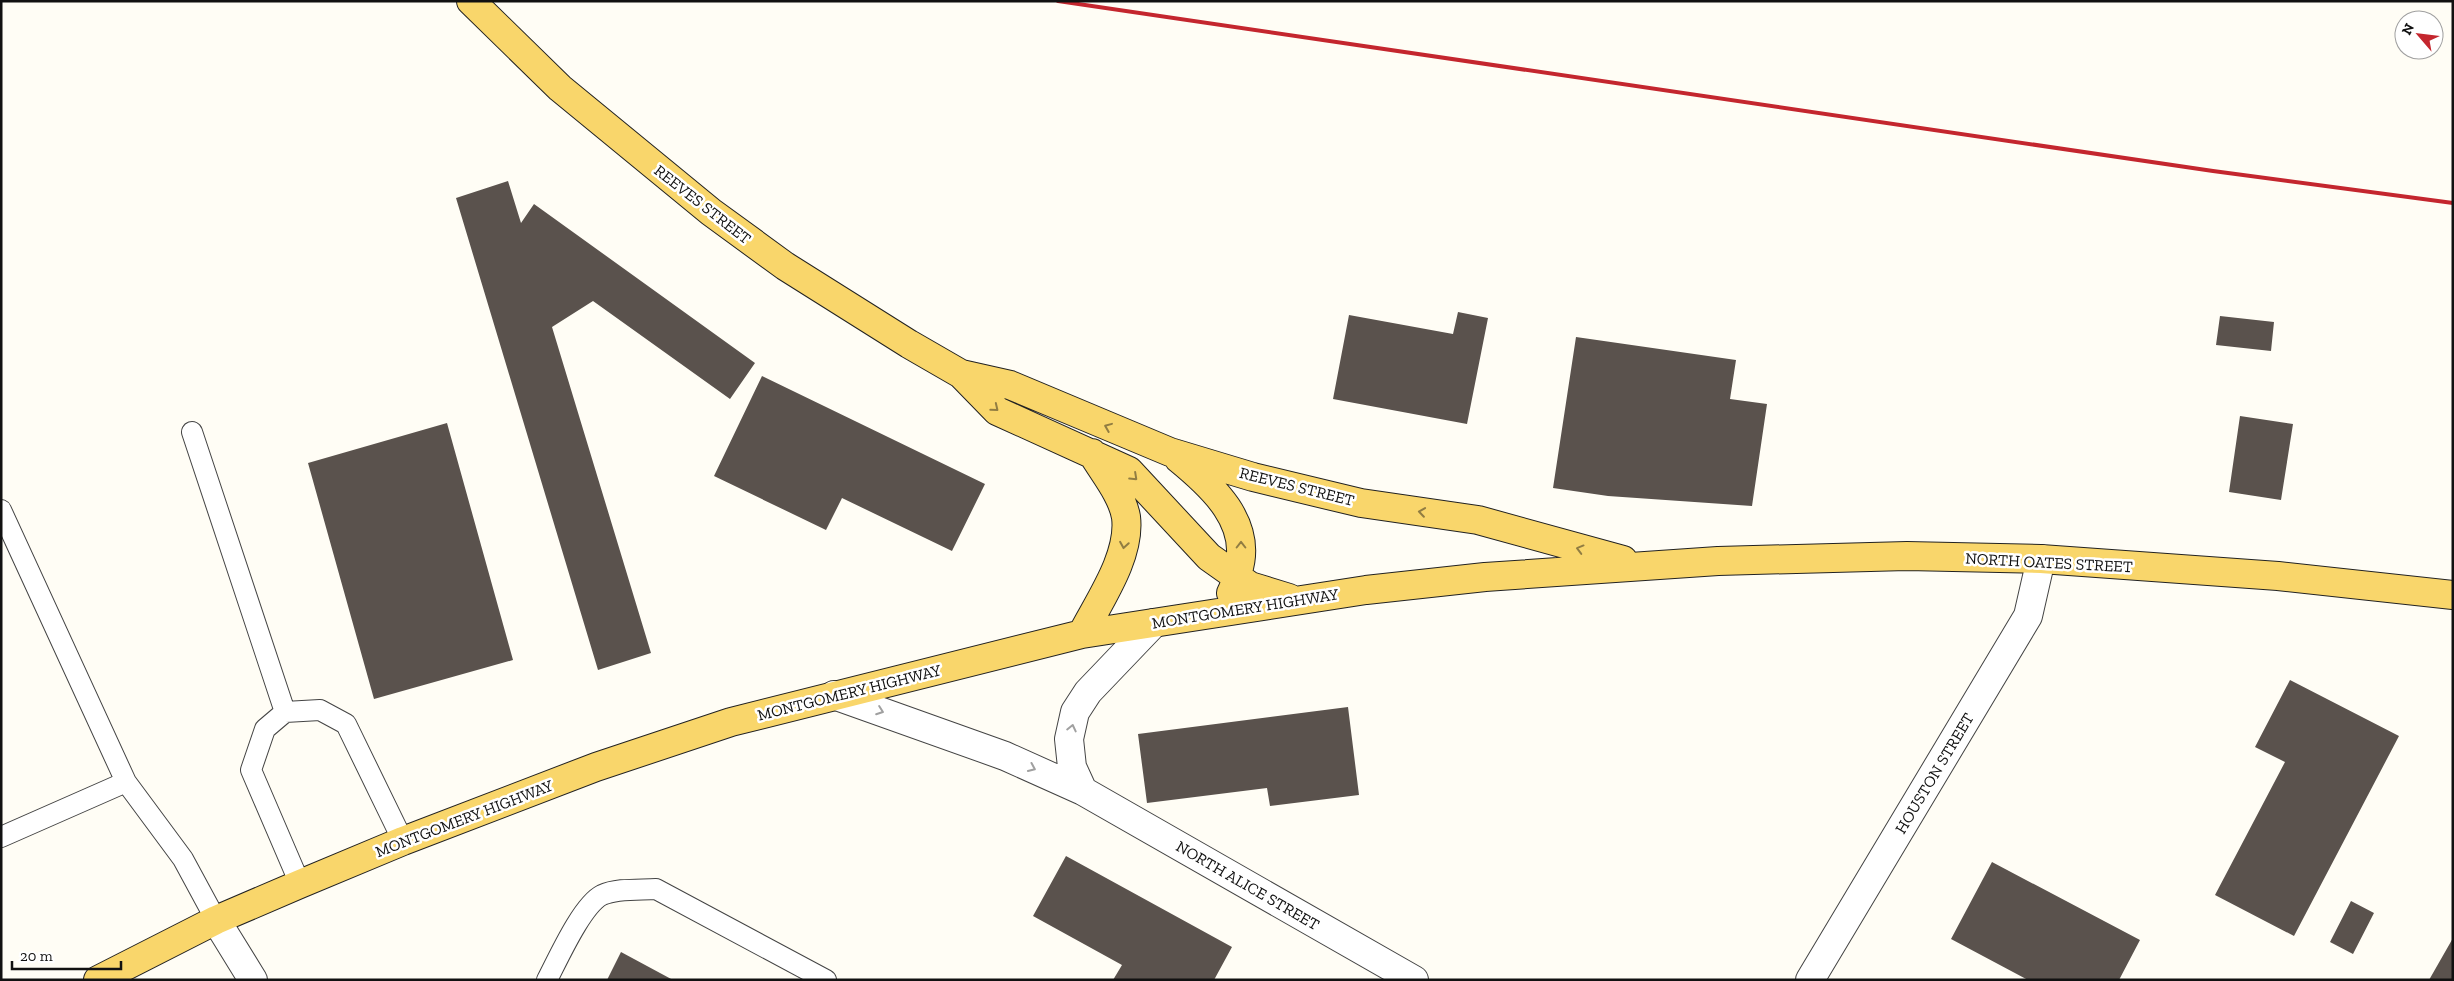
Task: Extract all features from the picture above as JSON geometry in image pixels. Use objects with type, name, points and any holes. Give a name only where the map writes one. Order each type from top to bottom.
[{"type":"main road","name":"REEVES STREET","points":[[471,1],[560,88],[711,212],[785,266],[909,344],[961,374],[997,411],[1092,453],[1129,472],[1209,557],[1236,578],[1271,594],[1300,600]]},
{"type":"main road","name":"REEVES STREET","points":[[961,374],[1010,385],[1170,452],[1253,477],[1360,503],[1478,520],[1644,566]]},
{"type":"main road","points":[[1170,452],[1208,482],[1230,511],[1241,536],[1241,563],[1233,590],[1221,605],[1205,614]]},
{"type":"main road","points":[[1082,634],[1123,554],[1126,536],[1126,517],[1120,499],[1092,453]]},
{"type":"main road","name":"NORTH OATES STREET","points":[[1644,566],[1718,561],[1907,556],[2041,559],[2278,576],[2453,595]]},
{"type":"main road","name":"MONTGOMERY HIGHWAY","points":[[98,980],[130,972],[216,920],[403,841],[596,767],[731,722],[1082,634],[1366,590],[1476,578],[1644,566]]},
{"type":"street","name":"HOUSTON STREET","points":[[1810,980],[2028,616],[2041,559]]},
{"type":"street","points":[[1083,791],[1072,767],[1069,739],[1075,712],[1088,692],[1154,622]]},
{"type":"street","name":"NORTH ALICE STREET","points":[[834,695],[1005,756],[1083,791],[1414,980]]},
{"type":"street","points":[[216,920],[253,980]]},
{"type":"lane","points":[[192,432],[285,712]]},
{"type":"lane","points":[[1,510],[126,782],[183,860],[216,920]]},
{"type":"lane","points":[[300,884],[251,770],[265,729],[285,712],[320,710],[346,724],[403,841]]},
{"type":"lane","points":[[1,837],[126,782]]},
{"type":"lane","points":[[547,980],[580,919],[601,896],[627,890],[656,889],[826,980]]},
{"type":"building","points":[[508,181],[521,223],[534,204],[755,363],[730,399],[593,301],[552,327],[651,653],[598,670],[456,198]]},
{"type":"building","points":[[1458,312],[1488,318],[1467,424],[1333,399],[1349,315],[1453,334]]},
{"type":"building","points":[[2220,316],[2274,322],[2271,351],[2216,345]]},
{"type":"building","points":[[1576,337],[1736,360],[1730,399],[1767,404],[1752,506],[1608,496],[1553,488]]},
{"type":"building","points":[[762,376],[985,484],[952,551],[842,498],[826,530],[714,476]]},
{"type":"building","points":[[2240,416],[2293,424],[2281,500],[2229,492]]},
{"type":"building","points":[[447,423],[513,660],[374,699],[308,463]]},
{"type":"building","points":[[2290,680],[2399,736],[2294,936],[2215,895],[2285,762],[2255,747]]},
{"type":"building","points":[[1348,707],[1359,795],[1270,806],[1267,788],[1147,803],[1138,734]]},
{"type":"building","points":[[1066,856],[1232,947],[1214,980],[1113,980],[1122,965],[1033,916]]},
{"type":"building","points":[[1992,862],[2140,940],[2119,980],[2028,980],[1951,939]]},
{"type":"building","points":[[2351,901],[2374,913],[2353,954],[2330,942]]},
{"type":"building","points":[[2453,938],[2453,980],[2429,980]]},
{"type":"building","points":[[621,952],[673,980],[607,980]]},
{"type":"railway","points":[[1058,1],[2213,171],[2453,203]]}]
